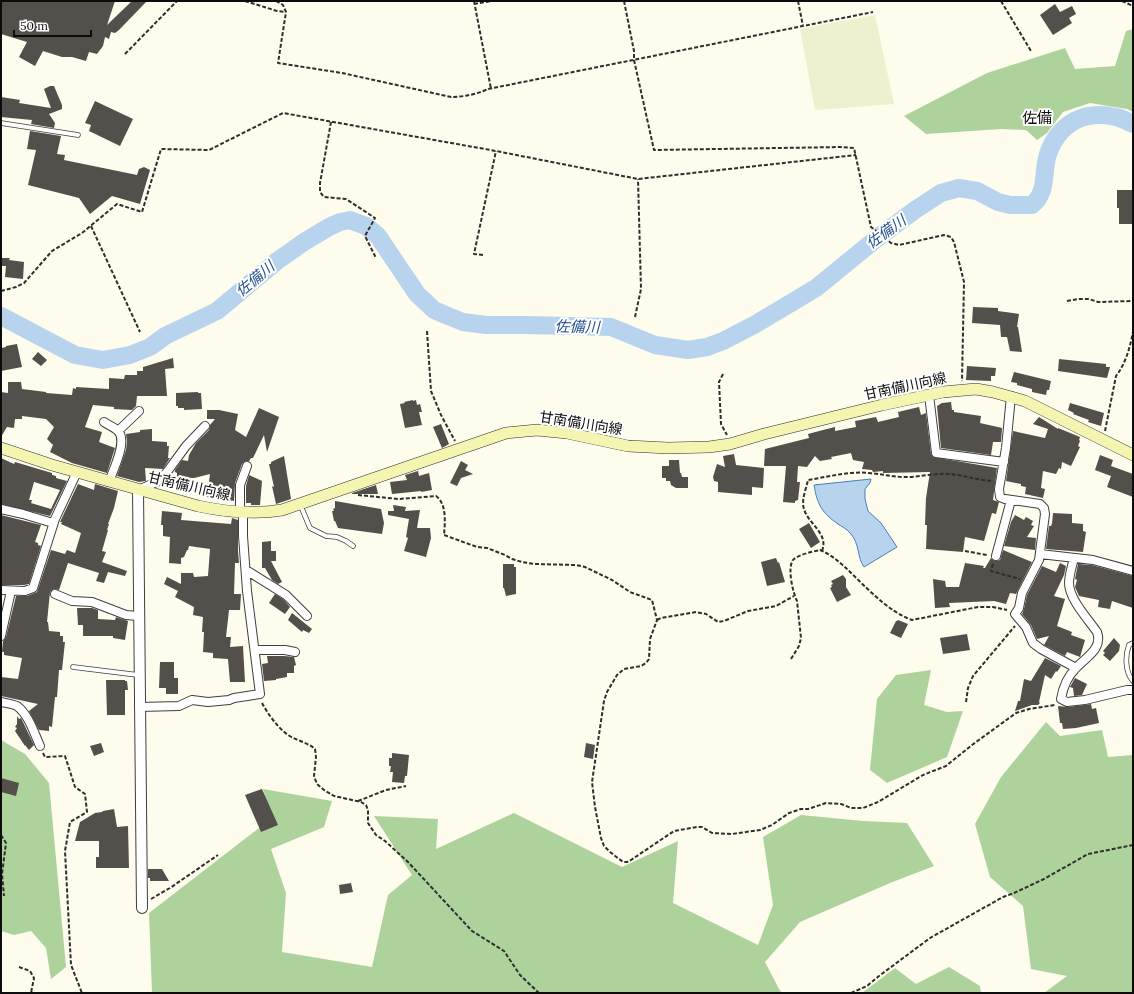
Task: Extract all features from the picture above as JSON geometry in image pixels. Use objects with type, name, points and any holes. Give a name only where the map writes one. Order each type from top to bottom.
[{"type":"main road","name":"甘南備川向線","points":[[1,448],[109,482],[198,506],[243,513],[267,512],[282,510],[506,433],[536,430],[559,432],[628,446],[709,447],[730,444],[764,434],[929,395],[976,389],[1011,396],[1025,401],[1133,455]]},
{"type":"street","points":[[929,395],[936,453],[1004,462]]},
{"type":"street","points":[[1011,396],[1004,462],[999,489],[1000,496],[1011,500],[1040,504],[1044,508],[1045,514],[1039,560],[1022,593],[1018,617],[1026,627],[1033,643],[1076,668]]},
{"type":"street","points":[[118,431],[139,411]]},
{"type":"street","points":[[104,422],[118,431],[121,436],[121,448],[109,482]]},
{"type":"street","points":[[142,906],[138,674],[138,490],[159,481],[179,455],[205,426]]},
{"type":"street","points":[[139,707],[179,706],[192,700],[208,702],[229,700],[260,694],[246,570],[243,536],[243,513],[240,507],[240,485],[247,466]]},
{"type":"street","points":[[1,590],[25,591],[33,588],[53,523],[77,472]]},
{"type":"street","points":[[996,556],[1011,500]]},
{"type":"street","points":[[1,508],[53,523]]},
{"type":"street","points":[[1040,554],[1093,560],[1133,571]]},
{"type":"street","points":[[1074,558],[1069,583],[1072,598],[1097,632],[1099,638],[1093,653],[1076,668],[1065,683],[1061,699],[1067,702],[1085,700],[1133,690]]},
{"type":"street","points":[[246,570],[286,595],[307,616]]},
{"type":"street","points":[[1,636],[11,591]]},
{"type":"street","points":[[55,594],[72,601],[92,602],[126,615],[138,616]]},
{"type":"street","points":[[254,650],[285,650],[295,652]]},
{"type":"street","points":[[1,702],[16,706],[30,724],[40,746]]},
{"type":"lane","points":[[1,123],[78,135]]},
{"type":"lane","points":[[300,504],[310,528],[326,536],[346,540],[353,546]]},
{"type":"lane","points":[[1133,643],[1129,645],[1127,651],[1127,664],[1130,678],[1133,681]]},
{"type":"lane","points":[[73,667],[138,674]]},
{"type":"path","points":[[125,54],[177,1]]},
{"type":"path","points":[[245,1],[277,11],[286,12]]},
{"type":"path","points":[[276,1],[283,5],[286,12],[278,63],[342,73],[451,97],[463,96],[491,89],[874,12]]},
{"type":"path","points":[[491,89],[474,3],[492,1]]},
{"type":"path","points":[[624,1],[634,50],[634,60],[654,150],[854,148],[872,228],[888,241],[899,245],[944,235],[951,237],[954,242],[964,282],[962,390]]},
{"type":"path","points":[[798,1],[803,26]]},
{"type":"path","points":[[1001,1],[1031,50]]},
{"type":"path","points":[[1122,1],[1133,6]]},
{"type":"path","points":[[1,291],[16,287],[24,282],[52,251],[82,233],[117,204],[142,212],[161,149],[209,150],[283,113],[496,151],[638,179],[856,155]]},
{"type":"path","points":[[332,122],[320,183],[320,192],[324,197],[346,199],[374,218],[365,236],[376,258]]},
{"type":"path","points":[[483,255],[474,254],[496,151]]},
{"type":"path","points":[[635,317],[642,289],[638,179]]},
{"type":"path","points":[[91,226],[140,332]]},
{"type":"path","points":[[1067,301],[1079,299],[1089,299],[1098,302],[1133,301]]},
{"type":"path","points":[[427,331],[431,390],[441,415],[452,433],[458,449]]},
{"type":"path","points":[[1102,440],[1107,427],[1116,376],[1121,369],[1129,349],[1133,332]]},
{"type":"path","points":[[723,374],[719,382],[721,424],[728,436],[730,444]]},
{"type":"path","points":[[822,550],[824,541],[822,535],[804,509],[803,503],[808,480],[868,472],[885,476],[906,477],[947,474],[984,481],[1001,481]]},
{"type":"path","points":[[343,489],[348,494],[399,499],[436,496],[442,503],[444,512],[444,535],[477,547],[487,548],[499,552],[512,559],[522,562],[534,564],[576,565],[585,567],[612,580],[630,592],[652,600],[657,620],[650,639],[649,659],[646,663],[624,669],[617,675],[607,692],[604,701],[592,782],[594,807],[600,838],[604,846],[623,862],[631,860],[674,831],[682,829],[702,827],[712,833],[749,832],[760,830],[772,825],[783,816],[796,810],[808,809],[826,803],[841,804],[851,808],[863,808],[878,802],[923,775],[946,766],[1016,713],[1055,705],[1061,699]]},
{"type":"path","points":[[791,659],[799,646],[801,638],[797,601],[794,596],[790,568],[795,559],[806,554],[822,550],[832,556],[892,609],[904,617],[912,620],[932,615],[993,606],[1013,612],[1018,617],[973,676],[968,688],[966,702]]},
{"type":"path","points":[[965,550],[996,556],[991,571],[1027,581]]},
{"type":"path","points":[[657,620],[696,612],[706,614],[718,622],[724,621],[748,611],[776,606],[794,596]]},
{"type":"path","points":[[260,694],[261,700],[274,722],[288,735],[310,744],[316,749],[314,776],[317,784],[334,796],[357,801],[366,805],[368,810],[368,823],[376,835],[385,841],[408,862],[472,931],[504,951],[520,975],[539,993]]},
{"type":"path","points":[[40,746],[45,757],[65,756],[75,787],[85,794],[87,812],[70,822],[65,851],[71,965],[82,993]]},
{"type":"path","points":[[357,801],[386,790],[406,786]]},
{"type":"path","points":[[1,835],[6,844],[2,874],[4,896]]},
{"type":"path","points":[[851,993],[867,986],[930,938],[1002,897],[1044,879],[1088,854],[1133,845]]},
{"type":"path","points":[[142,906],[218,855]]},
{"type":"path","points":[[20,967],[30,971],[34,978],[31,993]]},
{"type":"green space","points":[[875,15],[894,104],[815,110],[800,29]]},
{"type":"green space","points":[[1133,29],[1133,112],[1127,109],[1090,103],[1063,112],[1047,133],[1037,140],[1026,130],[1001,129],[926,134],[904,116],[987,73],[1065,48],[1075,69],[1115,66],[1126,31]]},
{"type":"green space","points":[[931,670],[924,705],[947,712],[963,711],[947,757],[887,783],[870,770],[877,699],[896,675]]},
{"type":"green space","points":[[1046,722],[1060,736],[1102,730],[1108,757],[1133,755],[1133,993],[1044,993],[1067,976],[1031,969],[1023,906],[990,877],[975,824],[1001,777]]},
{"type":"green space","points":[[1,740],[25,754],[49,783],[66,967],[51,979],[46,948],[31,931],[14,935],[1,931]]},
{"type":"green space","points":[[263,789],[332,801],[324,827],[271,849],[286,893],[282,952],[372,967],[388,895],[412,875],[374,816],[438,819],[436,849],[514,813],[622,867],[678,841],[673,903],[758,945],[773,905],[763,837],[801,815],[863,821],[907,823],[934,866],[890,883],[800,922],[765,962],[782,993],[152,993],[149,913],[272,818]]},
{"type":"green space","points":[[949,967],[980,986],[981,993],[862,993],[895,968],[916,984]]},
{"type":"water","points":[[871,479],[870,483],[865,489],[865,499],[868,511],[881,523],[897,547],[864,567],[853,537],[847,530],[832,520],[821,508],[814,485]]},
{"type":"building","points":[[1,1],[115,1],[107,25],[132,1],[147,1],[119,30],[115,33],[111,32],[109,39],[105,37],[103,46],[97,54],[89,52],[86,61],[72,57],[62,57],[43,51],[35,66],[19,57],[27,42],[1,34]]},
{"type":"building","points":[[1055,4],[1060,12],[1072,6],[1076,14],[1069,18],[1072,23],[1053,35],[1040,15]]},
{"type":"building","points":[[54,86],[62,105],[62,109],[49,114],[55,123],[54,128],[31,124],[32,120],[1,117],[1,97],[20,100],[19,103],[51,108],[44,89]]},
{"type":"building","points":[[95,101],[133,119],[120,146],[89,131],[91,125],[85,123]]},
{"type":"building","points":[[30,131],[61,136],[57,154],[65,155],[64,160],[137,175],[139,169],[144,167],[150,170],[140,204],[112,196],[90,214],[79,198],[28,185],[36,150],[27,149]]},
{"type":"building","points":[[1117,190],[1133,190],[1133,224],[1119,224]]},
{"type":"building","points":[[1,258],[10,258],[9,260],[24,262],[23,279],[5,277],[6,266],[1,266]]},
{"type":"building","points":[[973,307],[998,308],[998,311],[1019,314],[1017,327],[1022,352],[1010,351],[1007,337],[1001,337],[1000,325],[972,323]]},
{"type":"building","points":[[17,344],[22,367],[1,371],[1,348]]},
{"type":"building","points":[[38,352],[47,360],[41,366],[32,359]]},
{"type":"building","points":[[173,358],[174,368],[165,369],[167,396],[137,396],[136,406],[132,410],[114,409],[114,407],[93,405],[85,427],[102,432],[99,442],[115,448],[107,473],[72,463],[50,452],[53,445],[47,439],[54,427],[46,419],[22,416],[22,419],[15,419],[14,428],[7,427],[1,437],[1,392],[8,393],[8,382],[21,382],[22,389],[72,395],[73,388],[76,389],[76,387],[109,389],[109,378],[124,379],[125,375],[137,375],[137,371],[143,371],[143,367]]},
{"type":"building","points":[[1059,359],[1106,364],[1106,367],[1110,367],[1107,378],[1058,371]]},
{"type":"building","points":[[967,366],[996,368],[995,376],[991,376],[991,381],[966,380]]},
{"type":"building","points":[[1014,372],[1051,381],[1046,395],[1032,392],[1032,389],[1011,382]]},
{"type":"building","points":[[176,393],[201,393],[202,409],[184,410],[184,408],[178,408],[178,406],[176,406]]},
{"type":"building","points":[[416,400],[417,405],[420,404],[422,412],[419,412],[422,425],[405,428],[400,404]]},
{"type":"building","points":[[951,402],[952,410],[954,410],[954,412],[981,416],[980,423],[1002,428],[1001,442],[993,442],[991,455],[941,448],[937,406],[942,403]]},
{"type":"building","points":[[1070,403],[1104,413],[1101,426],[1088,422],[1089,420],[1073,414],[1074,413],[1068,410]]},
{"type":"building","points":[[919,407],[921,415],[926,413],[931,454],[933,457],[997,468],[993,500],[999,502],[996,514],[992,513],[984,541],[965,537],[963,552],[926,549],[926,498],[930,472],[873,472],[872,470],[862,469],[864,462],[853,460],[851,453],[820,461],[815,456],[807,467],[798,466],[797,482],[800,482],[798,500],[795,501],[795,503],[783,502],[786,466],[764,466],[765,449],[809,438],[808,434],[835,427],[835,431],[856,427],[855,421],[876,417],[878,422],[899,417],[898,412]]},
{"type":"building","points":[[259,408],[279,417],[267,452],[264,435],[253,458],[242,464],[235,483],[234,501],[207,497],[210,474],[194,478],[177,477],[175,470],[182,460],[188,461],[189,455],[196,443],[209,430],[210,425],[215,419],[207,419],[207,410],[219,410],[238,414],[235,430],[246,437]]},
{"type":"building","points":[[1039,417],[1058,429],[1080,437],[1078,446],[1080,447],[1071,466],[1062,462],[1061,469],[1059,468],[1056,474],[1043,471],[1041,488],[1045,489],[1043,498],[1025,494],[1026,487],[1021,486],[1021,484],[1006,481],[1013,431],[1045,438],[1048,429],[1033,424]]},
{"type":"building","points":[[441,424],[449,444],[442,448],[433,427]]},
{"type":"building","points":[[152,429],[152,441],[167,442],[167,446],[169,446],[168,458],[170,458],[163,469],[145,468],[146,481],[139,482],[117,476],[126,450],[126,434],[140,432],[140,430]]},
{"type":"building","points":[[734,454],[736,465],[764,468],[763,488],[752,487],[752,495],[718,492],[718,482],[714,481],[713,477],[717,464],[725,467],[723,456]]},
{"type":"building","points":[[1100,455],[1113,460],[1111,466],[1133,474],[1133,497],[1107,487],[1111,476],[1095,470]]},
{"type":"building","points":[[284,456],[291,499],[276,504],[269,464]]},
{"type":"building","points":[[1,458],[14,464],[15,462],[52,473],[52,475],[56,476],[56,478],[67,481],[50,516],[1,504]],"holes":[[[34,482],[60,490],[51,509],[31,503],[32,500],[29,500]]]},
{"type":"building","points":[[669,460],[679,460],[680,473],[682,477],[688,477],[688,488],[676,488],[671,485],[670,481],[666,481],[666,478],[662,478],[662,466],[669,466]]},
{"type":"building","points":[[461,461],[468,465],[465,470],[473,474],[461,478],[457,486],[450,483]]},
{"type":"building","points":[[418,471],[419,476],[429,473],[432,490],[392,494],[390,482],[407,480],[405,475]]},
{"type":"building","points":[[249,475],[262,481],[260,505],[251,505],[251,503],[246,503],[246,486]]},
{"type":"building","points":[[78,484],[94,490],[95,484],[118,491],[108,524],[108,530],[102,551],[106,552],[102,562],[127,571],[125,576],[108,572],[104,583],[96,581],[99,573],[68,563],[59,590],[54,589],[50,592],[47,622],[49,631],[60,632],[60,636],[63,636],[63,642],[65,642],[62,670],[59,670],[57,697],[55,697],[52,727],[49,726],[49,731],[39,730],[29,711],[38,704],[1,696],[1,677],[18,679],[22,658],[4,655],[4,652],[2,652],[3,641],[6,637],[16,596],[27,596],[37,592],[51,550],[65,554],[67,550],[75,553],[81,533],[61,524],[62,522],[60,522]]},
{"type":"building","points":[[376,485],[378,494],[352,494],[352,493]]},
{"type":"building","points":[[335,501],[381,509],[384,523],[382,534],[338,528],[334,521],[332,511],[334,511],[333,509],[335,508]]},
{"type":"building","points":[[393,505],[406,507],[405,511],[420,510],[417,528],[430,528],[431,538],[426,557],[404,551],[408,538],[406,537],[409,519],[388,515],[388,511],[394,511]]},
{"type":"building","points":[[162,511],[182,513],[181,520],[231,524],[232,518],[238,520],[239,563],[235,563],[234,594],[241,594],[240,610],[229,610],[226,637],[231,637],[230,647],[243,646],[245,682],[230,682],[228,659],[213,658],[213,653],[203,652],[203,617],[193,615],[194,607],[175,597],[178,591],[164,584],[167,577],[181,584],[181,573],[193,573],[194,577],[208,576],[210,549],[189,546],[184,557],[181,558],[181,564],[169,563],[170,537],[163,536],[163,525],[161,525]]},
{"type":"building","points":[[1053,513],[1072,514],[1072,523],[1083,524],[1083,531],[1086,532],[1083,552],[1046,549],[1049,526],[1052,524]]},
{"type":"building","points":[[1,515],[41,525],[35,542],[41,546],[29,584],[1,585]]},
{"type":"building","points":[[1015,515],[1024,520],[1026,517],[1033,521],[1031,525],[1034,526],[1027,537],[1036,538],[1035,550],[1004,546],[1011,522]]},
{"type":"building","points":[[809,523],[820,542],[811,548],[799,529]]},
{"type":"building","points":[[271,541],[271,551],[276,551],[276,561],[271,561],[282,582],[278,584],[272,580],[265,568],[262,568],[262,542]]},
{"type":"building","points":[[1003,550],[1032,562],[1016,594],[1010,593],[1006,604],[994,601],[949,603],[950,607],[935,608],[933,579],[945,581],[946,587],[959,587],[965,563],[984,566],[983,568],[985,568],[991,558],[995,561],[1000,560]]},
{"type":"building","points":[[776,558],[778,563],[779,562],[785,582],[767,586],[761,562]]},
{"type":"building","points":[[1060,563],[1066,566],[1064,575],[1054,596],[1065,599],[1057,626],[1072,632],[1071,635],[1085,640],[1080,657],[1067,652],[1065,656],[1044,645],[1049,636],[1037,639],[1031,625],[1022,614],[1027,595],[1042,566],[1056,572]]},
{"type":"building","points":[[503,564],[514,564],[514,567],[516,567],[516,594],[506,596],[503,588]]},
{"type":"building","points":[[1078,564],[1092,565],[1133,576],[1133,608],[1112,601],[1110,609],[1098,607],[1099,600],[1079,596],[1075,587]]},
{"type":"building","points":[[843,575],[846,579],[846,587],[851,595],[837,602],[830,588],[833,584],[831,581]]},
{"type":"building","points":[[275,594],[283,599],[290,607],[285,614],[269,603]]},
{"type":"building","points":[[77,608],[92,608],[98,610],[98,619],[115,620],[116,617],[128,621],[125,640],[113,638],[113,636],[83,636],[83,625],[78,625]]},
{"type":"building","points":[[292,613],[312,629],[309,633],[303,630],[302,632],[288,620]]},
{"type":"building","points":[[898,620],[908,624],[901,638],[890,633]]},
{"type":"building","points":[[967,634],[970,650],[943,654],[940,638]]},
{"type":"building","points":[[1114,638],[1120,645],[1119,651],[1110,661],[1103,655],[1105,653],[1103,651]]},
{"type":"building","points":[[267,656],[294,657],[296,665],[294,666],[294,673],[287,673],[287,677],[276,680],[264,681],[262,664],[268,663]]},
{"type":"building","points":[[1045,658],[1061,666],[1051,679],[1045,675],[1040,703],[1038,705],[1032,705],[1015,711],[1018,701],[1020,701],[1024,679],[1031,681]]},
{"type":"building","points":[[160,662],[174,662],[174,678],[178,678],[178,694],[166,694],[166,688],[159,688]]},
{"type":"building","points":[[1075,678],[1087,684],[1082,695],[1074,696],[1073,688],[1070,687]]},
{"type":"building","points":[[106,680],[127,681],[128,690],[125,690],[125,715],[107,715]]},
{"type":"building","points":[[1091,704],[1092,709],[1096,708],[1099,723],[1063,729],[1062,723],[1060,723],[1058,706],[1068,707]]},
{"type":"building","points":[[17,716],[19,719],[21,718],[34,745],[29,750],[15,731],[17,728],[15,727],[17,724]]},
{"type":"building","points":[[101,743],[104,752],[94,756],[90,746]]},
{"type":"building","points":[[586,743],[595,745],[593,759],[584,757]]},
{"type":"building","points":[[392,753],[409,755],[407,776],[405,776],[404,783],[392,782],[393,772],[390,772],[391,766],[389,766],[389,758],[392,758]]},
{"type":"building","points":[[1,778],[19,783],[16,796],[1,792]]},
{"type":"building","points":[[262,789],[278,825],[261,832],[245,795]]},
{"type":"building","points":[[114,809],[117,827],[128,826],[129,868],[96,868],[96,857],[99,857],[99,841],[75,841],[80,822],[95,813]]},
{"type":"building","points":[[148,869],[162,869],[169,881],[150,881],[150,878],[148,878]]},
{"type":"building","points":[[351,883],[353,892],[340,894],[339,885]]},
{"type":"waterway","name":"佐備川","points":[[1,316],[75,355],[103,360],[130,355],[150,347],[165,336],[217,311],[277,261],[304,242],[329,227],[340,222],[350,220],[366,226],[378,236],[417,294],[434,310],[463,322],[486,325],[611,327],[655,345],[688,350],[707,347],[723,341],[754,325],[816,288],[876,239],[941,193],[959,188],[977,191],[998,202],[1010,205],[1032,205],[1037,200],[1043,188],[1046,161],[1053,143],[1059,134],[1074,121],[1083,117],[1104,115],[1123,119],[1133,124]]},
{"type":"district","name":"佐備","points":[[1037,118]]}]
